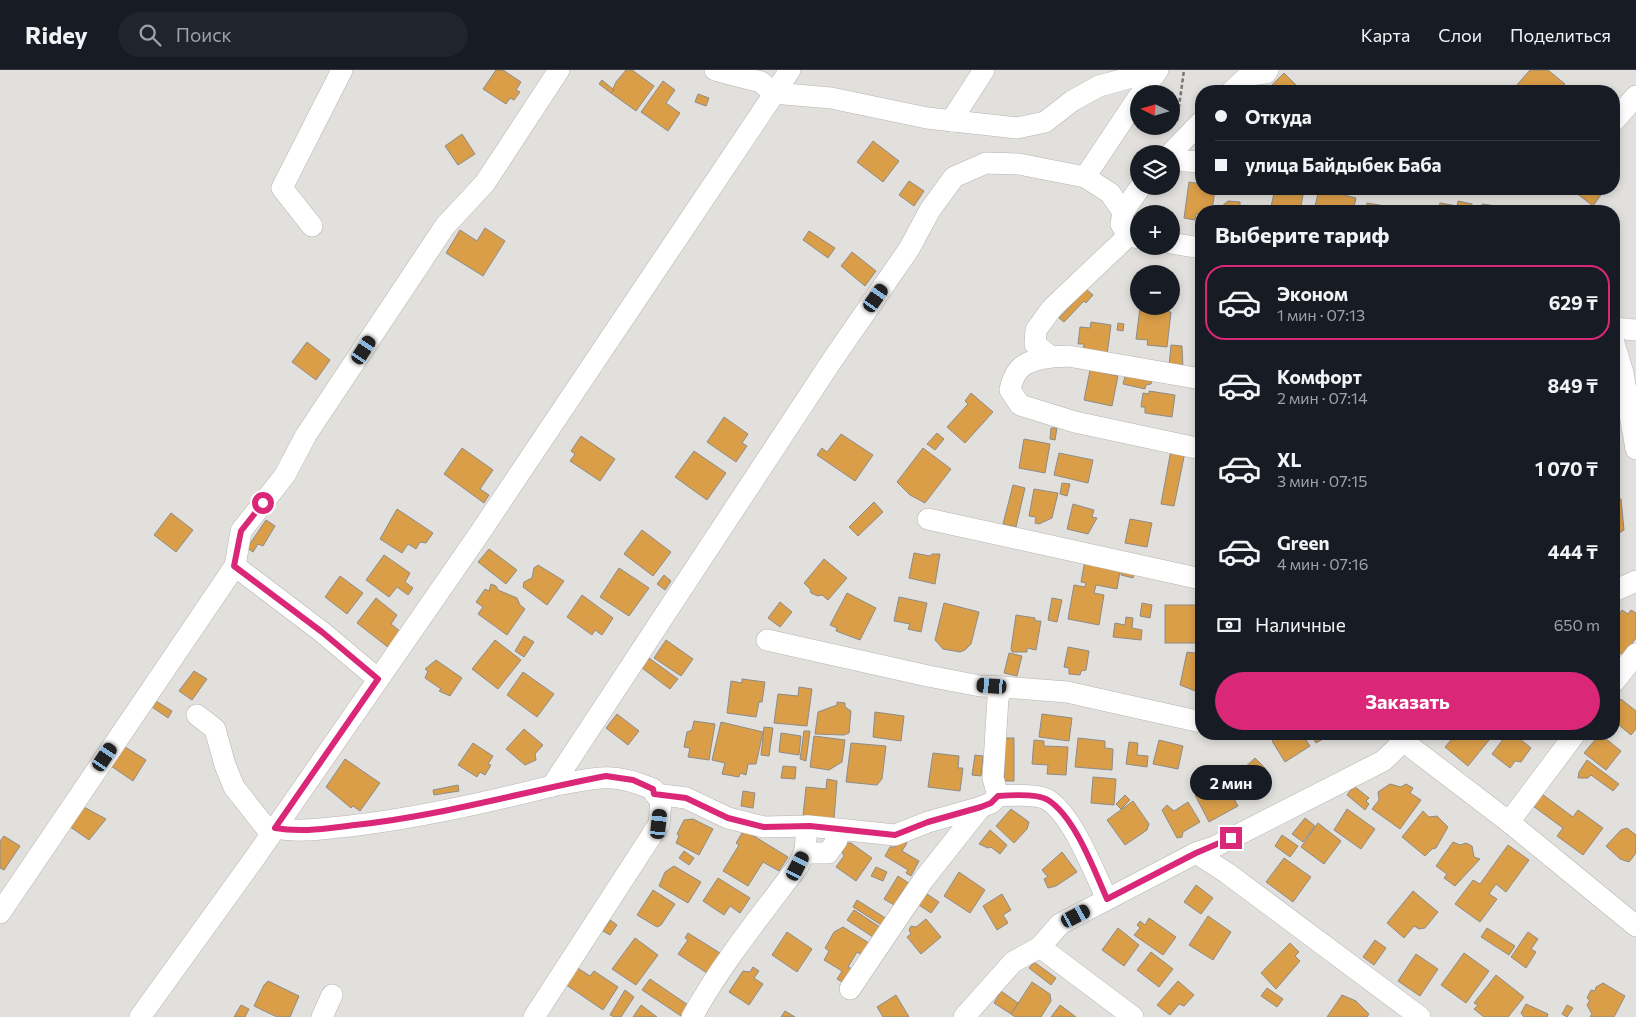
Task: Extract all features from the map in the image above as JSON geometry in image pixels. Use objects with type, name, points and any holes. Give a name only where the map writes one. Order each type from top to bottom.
[{"type":"street","points":[[312,226],[282,188],[342,70]]},
{"type":"street","points":[[0,913],[234,566],[241,531],[285,475],[306,435],[445,226],[485,183],[559,70]]},
{"type":"street","points":[[715,70],[761,82],[773,93],[831,98],[927,118],[1017,128],[1045,122],[1072,101],[1100,86],[1158,70],[1147,85]]},
{"type":"street","points":[[140,1017],[273,831],[554,425],[623,315],[790,70]]},
{"type":"street","points":[[951,121],[984,70]]},
{"type":"street","points":[[1238,85],[1249,75],[1266,73],[1268,70]]},
{"type":"street","points":[[1620,114],[1636,96]]},
{"type":"street","points":[[1085,177],[1130,110]]},
{"type":"street","points":[[1179,145],[1195,128]]},
{"type":"street","points":[[1180,161],[1195,162]]},
{"type":"street","points":[[552,786],[831,362],[909,249],[930,210],[954,177],[986,163],[1019,164],[1085,177],[1110,193],[1123,212]]},
{"type":"street","points":[[1130,234],[1121,224],[1123,212],[1135,195]]},
{"type":"street","points":[[1051,356],[1035,344],[1036,330],[1052,308],[1130,240]]},
{"type":"street","points":[[1180,244],[1195,247]]},
{"type":"street","points":[[1620,329],[1636,330]]},
{"type":"street","points":[[1195,379],[1068,356],[1051,356],[1030,359],[1012,377],[1010,390],[1020,405],[1075,422],[1195,448]]},
{"type":"street","points":[[1620,363],[1636,449]]},
{"type":"street","points":[[928,518],[1195,577]]},
{"type":"street","points":[[234,566],[322,632],[378,679]]},
{"type":"street","points":[[1620,588],[1636,581]]},
{"type":"street","points":[[767,640],[980,686],[1067,692],[1195,721]]},
{"type":"street","points":[[1620,674],[1636,654]]},
{"type":"street","points":[[850,989],[924,879],[990,801],[998,698],[1003,687]]},
{"type":"street","points":[[197,715],[215,729],[224,765],[234,787],[273,831],[294,832],[383,822],[443,812],[552,786],[606,776],[633,780],[653,789],[654,794],[661,801],[659,824],[534,1017]]},
{"type":"street","points":[[964,1017],[1013,962],[1040,947],[1060,924],[1196,853],[1214,847],[1384,761],[1402,740]]},
{"type":"street","points":[[1410,740],[1636,926]]},
{"type":"street","points":[[1509,822],[1570,740]]},
{"type":"street","points":[[654,794],[686,798],[728,818],[764,827],[807,826],[895,835],[990,801],[1019,795],[1047,799],[1064,814],[1107,899]]},
{"type":"street","points":[[692,1017],[708,988],[798,866],[804,852],[807,826]]},
{"type":"street","points":[[804,852],[828,853],[836,840],[839,830]]},
{"type":"street","points":[[1196,853],[1234,878],[1420,1017]]},
{"type":"street","points":[[1040,947],[1134,1017]]},
{"type":"street","points":[[322,1017],[332,995]]},
{"type":"path","points":[[1180,101],[1184,70]]},
{"type":"building","points":[[496,70],[503,70],[521,82],[516,90],[520,92],[514,100],[510,98],[506,104],[483,89]]},
{"type":"building","points":[[626,70],[632,70],[654,86],[636,111],[611,93],[616,82]]},
{"type":"building","points":[[1530,70],[1548,70],[1565,84],[1564,85],[1517,85]]},
{"type":"building","points":[[1284,73],[1296,85],[1272,85]]},
{"type":"building","points":[[602,80],[614,90],[611,93],[599,84]]},
{"type":"building","points":[[663,81],[675,90],[666,103],[680,113],[668,131],[641,112]]},
{"type":"building","points":[[698,94],[709,98],[706,106],[695,102]]},
{"type":"building","points":[[462,134],[475,154],[458,165],[445,146]]},
{"type":"building","points":[[873,141],[899,161],[883,182],[857,162]]},
{"type":"building","points":[[909,181],[924,191],[914,206],[899,195]]},
{"type":"building","points":[[1189,182],[1195,183],[1195,195],[1214,195],[1213,205],[1195,205],[1195,220],[1184,218]]},
{"type":"building","points":[[1274,195],[1303,195],[1301,205],[1271,205]]},
{"type":"building","points":[[1318,195],[1344,195],[1356,198],[1354,205],[1315,205]]},
{"type":"building","points":[[1579,195],[1601,195],[1592,205]]},
{"type":"building","points":[[1228,201],[1240,202],[1240,205],[1223,205]]},
{"type":"building","points":[[1458,201],[1472,205],[1457,205]]},
{"type":"building","points":[[485,228],[505,241],[483,276],[446,253],[460,230],[477,241]]},
{"type":"building","points":[[809,231],[835,248],[828,258],[803,240]]},
{"type":"building","points":[[852,252],[876,271],[865,286],[841,266]]},
{"type":"building","points":[[1086,289],[1093,295],[1086,303],[1084,301],[1064,322],[1059,318]]},
{"type":"building","points":[[1139,315],[1171,315],[1167,347],[1147,345],[1148,340],[1136,339]]},
{"type":"building","points":[[1091,322],[1111,325],[1107,355],[1083,352],[1084,344],[1078,344],[1080,327],[1090,328]]},
{"type":"building","points":[[1118,323],[1124,324],[1123,331],[1117,330]]},
{"type":"building","points":[[307,342],[330,360],[316,380],[292,362]]},
{"type":"building","points":[[1171,345],[1182,346],[1183,369],[1169,367]]},
{"type":"building","points":[[1090,370],[1118,376],[1112,406],[1084,400]]},
{"type":"building","points":[[1126,373],[1152,378],[1151,384],[1146,385],[1145,389],[1123,384]]},
{"type":"building","points":[[1149,391],[1175,395],[1172,417],[1145,413],[1145,407],[1141,407],[1143,393],[1149,394]]},
{"type":"building","points":[[971,393],[993,412],[965,443],[947,427],[968,404],[965,401]]},
{"type":"building","points":[[724,417],[748,434],[742,443],[747,446],[736,462],[707,442]]},
{"type":"building","points":[[1051,428],[1057,428],[1055,440],[1050,439]]},
{"type":"building","points":[[937,433],[944,439],[935,450],[927,444]]},
{"type":"building","points":[[841,434],[873,455],[855,481],[817,455],[822,448],[827,452]]},
{"type":"building","points":[[581,436],[615,459],[600,481],[570,461],[575,454],[571,451]]},
{"type":"building","points":[[1024,439],[1050,444],[1045,473],[1019,468]]},
{"type":"building","points":[[462,448],[493,470],[480,489],[489,495],[484,503],[444,474]]},
{"type":"building","points":[[923,448],[951,469],[925,503],[910,495],[897,482]]},
{"type":"building","points":[[1171,450],[1185,452],[1174,506],[1161,504]]},
{"type":"building","points":[[694,451],[726,473],[707,500],[675,477]]},
{"type":"building","points":[[1059,453],[1093,460],[1088,483],[1054,475]]},
{"type":"building","points":[[1062,483],[1070,484],[1067,496],[1060,494]]},
{"type":"building","points":[[1013,485],[1025,488],[1016,527],[1003,524]]},
{"type":"building","points":[[1034,489],[1058,493],[1052,518],[1039,524],[1035,523],[1036,517],[1029,516]]},
{"type":"building","points":[[1620,499],[1621,499],[1624,530],[1620,533]]},
{"type":"building","points":[[874,502],[883,512],[858,536],[849,527]]},
{"type":"building","points":[[1073,504],[1094,510],[1092,517],[1097,518],[1088,534],[1067,529]]},
{"type":"building","points":[[397,509],[433,533],[426,543],[420,542],[416,549],[408,544],[402,553],[380,539]]},
{"type":"building","points":[[171,513],[193,530],[176,552],[154,535]]},
{"type":"building","points":[[1130,519],[1152,523],[1147,547],[1125,543]]},
{"type":"building","points":[[266,520],[275,526],[263,546],[258,544],[253,552],[247,548]]},
{"type":"building","points":[[642,530],[671,552],[653,576],[624,554]]},
{"type":"building","points":[[489,549],[517,570],[506,584],[478,562]]},
{"type":"building","points":[[914,553],[930,556],[932,554],[940,554],[935,584],[909,578]]},
{"type":"building","points":[[384,555],[410,573],[405,582],[413,588],[408,595],[397,587],[389,597],[366,580]]},
{"type":"building","points":[[824,559],[847,578],[828,600],[822,595],[818,596],[811,593],[804,583]]},
{"type":"building","points":[[1085,560],[1121,566],[1117,589],[1096,585],[1094,593],[1104,595],[1099,625],[1068,619],[1074,585],[1085,587],[1086,583],[1081,582]]},
{"type":"building","points":[[538,565],[564,581],[547,605],[523,587],[524,582],[532,578],[534,568]]},
{"type":"building","points":[[619,568],[649,588],[629,616],[600,597]]},
{"type":"building","points":[[1122,568],[1135,571],[1133,578],[1121,575]]},
{"type":"building","points":[[664,575],[671,581],[665,590],[657,584]]},
{"type":"building","points":[[340,576],[363,593],[347,614],[325,597]]},
{"type":"building","points":[[491,584],[496,586],[498,590],[517,598],[520,605],[525,609],[507,635],[478,614],[483,607],[476,602],[485,589],[489,591]]},
{"type":"building","points":[[847,593],[876,608],[860,640],[836,631],[837,628],[830,625]]},
{"type":"building","points":[[582,595],[613,618],[602,635],[595,630],[592,635],[567,617]]},
{"type":"building","points":[[899,597],[927,603],[921,632],[908,629],[910,624],[894,621]]},
{"type":"building","points":[[376,598],[397,615],[391,624],[401,632],[389,648],[357,623]]},
{"type":"building","points":[[1052,598],[1062,600],[1057,622],[1048,620]]},
{"type":"building","points":[[780,602],[792,612],[780,627],[768,618]]},
{"type":"building","points":[[944,603],[979,612],[971,644],[960,652],[943,649],[935,640]]},
{"type":"building","points":[[1142,603],[1152,605],[1150,618],[1140,616]]},
{"type":"building","points":[[1165,605],[1195,605],[1195,643],[1165,643]]},
{"type":"building","points":[[1622,610],[1628,614],[1631,610],[1636,613],[1636,638],[1623,655],[1620,653],[1620,613]]},
{"type":"building","points":[[1016,615],[1035,618],[1035,621],[1041,621],[1036,650],[1027,648],[1027,652],[1012,652]]},
{"type":"building","points":[[1126,617],[1133,618],[1132,628],[1142,630],[1141,640],[1113,637],[1115,623],[1125,625]]},
{"type":"building","points":[[524,636],[534,642],[524,657],[515,651]]},
{"type":"building","points":[[495,640],[521,660],[498,689],[472,669]]},
{"type":"building","points":[[666,640],[693,659],[681,676],[654,658]]},
{"type":"building","points":[[1068,647],[1089,651],[1086,670],[1081,671],[1080,675],[1069,674],[1069,668],[1064,667]]},
{"type":"building","points":[[1187,652],[1195,653],[1195,691],[1180,685]]},
{"type":"building","points":[[1009,653],[1022,656],[1017,676],[1004,673]]},
{"type":"building","points":[[649,658],[678,679],[670,689],[642,668]]},
{"type":"building","points":[[436,660],[462,678],[450,696],[439,691],[441,689],[425,678],[428,671],[425,669]]},
{"type":"building","points":[[194,671],[207,679],[192,700],[179,691]]},
{"type":"building","points":[[523,672],[554,694],[537,717],[507,695]]},
{"type":"building","points":[[742,679],[765,682],[762,702],[759,702],[756,717],[727,713],[731,681],[742,683]]},
{"type":"building","points":[[799,687],[812,689],[807,726],[774,723],[778,694],[798,696]]},
{"type":"building","points":[[1621,699],[1636,711],[1636,729],[1631,735],[1620,726]]},
{"type":"building","points":[[156,701],[172,711],[168,718],[152,707]]},
{"type":"building","points":[[837,702],[845,703],[845,707],[851,711],[849,733],[844,735],[815,734],[818,712],[837,705]]},
{"type":"building","points":[[875,712],[904,716],[901,741],[873,737]]},
{"type":"building","points":[[617,714],[639,731],[628,745],[606,728]]},
{"type":"building","points":[[1042,714],[1072,718],[1069,741],[1039,737]]},
{"type":"building","points":[[694,721],[715,724],[709,760],[688,757],[690,748],[684,747],[687,732],[692,730]]},
{"type":"building","points":[[721,722],[763,732],[756,764],[748,764],[746,775],[740,773],[739,777],[722,774],[725,763],[712,760]]},
{"type":"building","points":[[764,727],[773,728],[769,756],[761,755]]},
{"type":"building","points":[[524,729],[543,745],[535,754],[536,760],[525,765],[506,749]]},
{"type":"building","points":[[804,731],[810,731],[806,761],[800,759]]},
{"type":"building","points":[[781,733],[801,736],[799,755],[779,752]]},
{"type":"building","points":[[814,736],[845,740],[842,762],[829,770],[810,767]]},
{"type":"building","points":[[1005,738],[1014,738],[1014,781],[1004,781]]},
{"type":"building","points":[[1078,738],[1105,741],[1105,748],[1113,749],[1112,770],[1075,767]]},
{"type":"building","points":[[1034,740],[1044,741],[1044,746],[1068,747],[1066,775],[1047,774],[1048,765],[1032,764]]},
{"type":"building","points":[[1159,740],[1183,746],[1178,769],[1153,764]]},
{"type":"building","points":[[1306,740],[1310,746],[1285,762],[1272,741]]},
{"type":"building","points":[[1451,740],[1489,740],[1468,766],[1445,747]]},
{"type":"building","points":[[1502,740],[1521,740],[1531,748],[1521,762],[1515,761],[1510,768],[1492,754]]},
{"type":"building","points":[[1595,740],[1607,740],[1621,751],[1606,770],[1584,753]]},
{"type":"building","points":[[1129,742],[1138,743],[1137,755],[1148,756],[1147,767],[1126,764]]},
{"type":"building","points":[[473,743],[493,756],[488,764],[491,765],[485,775],[480,772],[477,777],[458,765]]},
{"type":"building","points":[[851,743],[886,746],[882,779],[877,785],[846,782]]},
{"type":"building","points":[[122,745],[146,760],[133,781],[111,766]]},
{"type":"building","points":[[933,753],[959,756],[958,768],[963,768],[960,791],[928,787]]},
{"type":"building","points":[[975,755],[983,756],[981,776],[972,775]]},
{"type":"building","points":[[1255,758],[1265,768],[1270,780],[1250,799],[1234,782],[1243,774],[1241,771]]},
{"type":"building","points":[[345,759],[380,783],[360,811],[353,806],[351,808],[326,787]]},
{"type":"building","points":[[1587,760],[1619,784],[1613,791],[1591,775],[1588,778],[1578,778],[1579,772]]},
{"type":"building","points":[[783,766],[796,767],[795,779],[781,778]]},
{"type":"building","points":[[1093,777],[1116,779],[1114,805],[1091,803]]},
{"type":"building","points":[[827,779],[837,781],[834,819],[803,816],[806,787],[826,789]]},
{"type":"building","points":[[1223,779],[1238,806],[1209,822],[1195,795]]},
{"type":"building","points":[[1390,784],[1401,787],[1406,784],[1413,788],[1410,793],[1421,800],[1400,829],[1372,809],[1379,800],[1378,792]]},
{"type":"building","points":[[458,785],[459,791],[434,795],[433,790]]},
{"type":"building","points":[[1354,786],[1369,798],[1366,801],[1369,804],[1365,810],[1347,795]]},
{"type":"building","points":[[743,791],[755,793],[753,808],[741,806]]},
{"type":"building","points":[[1542,794],[1573,817],[1578,810],[1603,828],[1583,855],[1557,836],[1563,828],[1533,806]]},
{"type":"building","points":[[1125,795],[1130,800],[1121,809],[1116,804]]},
{"type":"building","points":[[1133,801],[1149,824],[1147,830],[1125,845],[1107,820]]},
{"type":"building","points":[[1188,802],[1200,822],[1183,832],[1182,837],[1177,838],[1162,810],[1167,805],[1174,811]]},
{"type":"building","points":[[82,806],[106,819],[89,840],[69,826]]},
{"type":"building","points":[[1011,809],[1029,822],[1027,829],[1014,843],[996,826]]},
{"type":"building","points":[[1347,809],[1375,829],[1361,849],[1334,830]]},
{"type":"building","points":[[1423,811],[1429,817],[1437,816],[1448,827],[1436,848],[1432,849],[1425,856],[1402,837]]},
{"type":"building","points":[[1305,818],[1315,826],[1303,842],[1292,834]]},
{"type":"building","points":[[693,819],[713,829],[699,855],[676,843],[679,836],[677,834],[684,820]]},
{"type":"building","points":[[1318,823],[1341,841],[1324,864],[1301,847]]},
{"type":"building","points":[[1627,828],[1636,835],[1636,853],[1629,862],[1620,859],[1606,846],[1621,830]]},
{"type":"building","points":[[744,830],[788,857],[779,871],[763,862],[748,886],[723,871],[739,845],[736,843]]},
{"type":"building","points":[[990,830],[1007,845],[1000,854],[991,847],[988,848],[979,844]]},
{"type":"building","points":[[1282,835],[1298,846],[1290,857],[1275,846]]},
{"type":"building","points":[[4,836],[20,846],[4,870],[0,868],[0,841]]},
{"type":"building","points":[[900,839],[907,843],[902,851],[919,861],[911,876],[906,873],[908,870],[885,856],[890,847],[895,847]]},
{"type":"building","points":[[1453,842],[1460,845],[1466,843],[1472,846],[1474,857],[1480,859],[1455,886],[1444,878],[1447,874],[1436,866]]},
{"type":"building","points":[[847,843],[851,843],[872,858],[856,881],[836,867],[844,856],[842,852]]},
{"type":"building","points":[[1508,845],[1529,860],[1506,892],[1496,884],[1489,894],[1497,899],[1480,922],[1455,904],[1473,880],[1480,884]]},
{"type":"building","points":[[684,851],[694,858],[689,865],[679,858]]},
{"type":"building","points":[[1062,852],[1077,872],[1056,886],[1048,888],[1044,879],[1048,877],[1042,870]]},
{"type":"building","points":[[1284,858],[1311,877],[1293,902],[1266,882]]},
{"type":"building","points":[[674,866],[701,882],[688,903],[659,886],[665,872]]},
{"type":"building","points":[[876,867],[887,872],[883,881],[871,876]]},
{"type":"building","points":[[959,872],[985,890],[970,913],[944,896]]},
{"type":"building","points":[[898,876],[913,886],[908,893],[903,890],[894,905],[884,899]]},
{"type":"building","points":[[718,878],[750,898],[740,913],[730,906],[724,915],[703,901]]},
{"type":"building","points":[[1196,885],[1213,898],[1201,914],[1184,902]]},
{"type":"building","points":[[653,890],[675,904],[661,925],[657,927],[637,915]]},
{"type":"building","points":[[1413,891],[1438,912],[1425,928],[1419,929],[1414,926],[1404,938],[1387,923]]},
{"type":"building","points":[[924,892],[939,902],[931,913],[916,903]]},
{"type":"building","points":[[1002,894],[1011,910],[1003,915],[1008,923],[997,930],[983,906]]},
{"type":"building","points":[[857,900],[887,919],[883,926],[853,907]]},
{"type":"building","points":[[854,910],[886,931],[879,941],[847,920]]},
{"type":"building","points":[[1208,916],[1231,932],[1213,960],[1189,945]]},
{"type":"building","points":[[1149,918],[1176,937],[1163,955],[1134,935],[1140,928],[1137,925],[1140,921],[1145,925]]},
{"type":"building","points":[[926,919],[941,937],[921,954],[907,937],[911,934],[909,930],[911,926],[916,927]]},
{"type":"building","points":[[610,920],[617,925],[610,935],[603,931]]},
{"type":"building","points":[[843,927],[869,943],[862,955],[857,952],[848,967],[854,970],[846,984],[837,979],[842,971],[824,960],[829,951],[825,948],[834,932]]},
{"type":"building","points":[[1118,928],[1139,945],[1124,966],[1102,950]]},
{"type":"building","points":[[1487,928],[1515,946],[1509,955],[1481,937]]},
{"type":"building","points":[[787,932],[812,949],[797,972],[772,955]]},
{"type":"building","points":[[1528,932],[1538,939],[1531,949],[1536,952],[1526,968],[1511,957]]},
{"type":"building","points":[[688,933],[720,953],[707,973],[678,954],[688,940],[685,938]]},
{"type":"building","points":[[635,938],[658,955],[636,985],[612,969]]},
{"type":"building","points":[[1375,940],[1386,948],[1374,965],[1363,957]]},
{"type":"building","points":[[1290,943],[1299,952],[1295,956],[1300,961],[1276,989],[1261,973]]},
{"type":"building","points":[[1151,952],[1173,969],[1159,987],[1137,970]]},
{"type":"building","points":[[1464,953],[1489,971],[1466,1003],[1441,985]]},
{"type":"building","points":[[1416,954],[1438,969],[1420,996],[1398,981]]},
{"type":"building","points":[[1034,962],[1056,978],[1051,985],[1029,968]]},
{"type":"building","points":[[576,967],[590,976],[594,971],[618,987],[603,1010],[565,984]]},
{"type":"building","points":[[753,967],[759,971],[754,978],[763,984],[749,1005],[729,992],[743,971],[750,972]]},
{"type":"building","points":[[1496,975],[1524,997],[1508,1017],[1484,1017],[1474,1009],[1478,1005],[1474,1003]]},
{"type":"building","points":[[650,979],[688,1005],[681,1016],[642,990]]},
{"type":"building","points":[[268,981],[299,996],[290,1017],[277,1017],[254,1006],[264,985]]},
{"type":"building","points":[[1178,981],[1194,995],[1184,1006],[1179,1004],[1170,1015],[1157,1005]]},
{"type":"building","points":[[1032,982],[1050,994],[1051,1001],[1041,1017],[1015,1017],[1011,1014]]},
{"type":"building","points":[[1603,983],[1625,996],[1614,1017],[1590,1017],[1592,1014],[1587,1005],[1590,1000],[1587,998],[1591,990],[1595,991],[1596,987]]},
{"type":"building","points":[[1267,988],[1283,999],[1277,1007],[1261,996]]},
{"type":"building","points":[[625,990],[634,997],[621,1017],[610,1015]]},
{"type":"building","points":[[1001,991],[1018,1003],[1011,1014],[994,1003]]},
{"type":"building","points":[[896,995],[909,1017],[883,1017],[877,1007]]},
{"type":"building","points":[[1342,995],[1356,1001],[1369,1014],[1367,1017],[1327,1017]]},
{"type":"building","points":[[1526,1004],[1548,1014],[1547,1017],[1524,1017],[1521,1013]]},
{"type":"building","points":[[241,1005],[249,1009],[245,1017],[234,1017]]},
{"type":"building","points":[[641,1005],[657,1017],[633,1017]]},
{"type":"building","points":[[1060,1005],[1076,1017],[1051,1017]]},
{"type":"building","points":[[1567,1005],[1573,1008],[1567,1017],[1562,1014]]},
{"type":"building","points":[[785,1011],[795,1017],[781,1017]]},
{"type":"route","points":[[263,503],[241,531],[234,566],[322,632],[378,679],[275,828],[294,832],[383,822],[443,812],[552,786],[606,776],[633,780],[653,789],[654,794],[686,798],[728,818],[764,827],[810,826],[895,835],[928,822],[981,807],[991,803],[998,796],[1019,795],[1047,799],[1064,814],[1088,858],[1107,899],[1196,853],[1214,847],[1231,838]]}]
